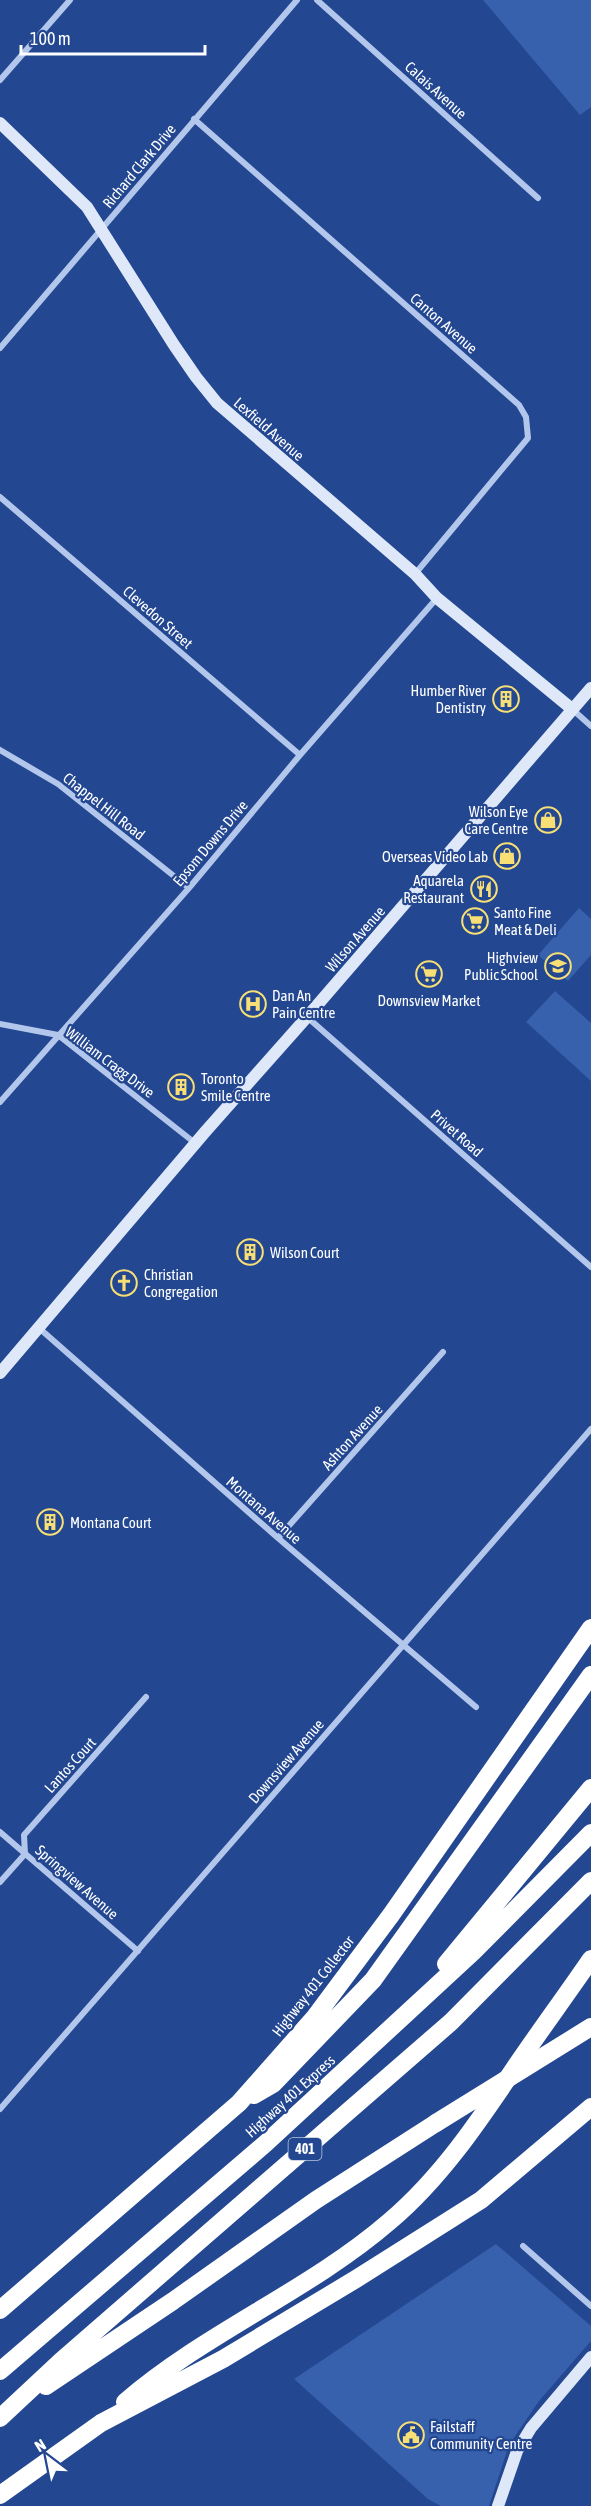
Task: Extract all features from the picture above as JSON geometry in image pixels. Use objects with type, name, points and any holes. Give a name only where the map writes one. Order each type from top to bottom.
[{"type":"highway","name":"Highway 401 Collector","points":[[0,2310],[239,2103],[315,2017],[391,1915],[591,1628]]},
{"type":"highway","points":[[239,2103],[273,2084],[373,1980],[591,1675]]},
{"type":"highway","points":[[405,2015],[591,1788]]},
{"type":"highway","name":"Highway 401 Express","points":[[0,2372],[266,2143],[473,1952],[591,1833]]},
{"type":"highway","name":"401","points":[[6,2413],[61,2361],[451,2022],[591,1881]]},
{"type":"highway","points":[[0,2495],[101,2423],[158,2374],[338,2260],[391,2221],[428,2183],[475,2127],[591,1959]]},
{"type":"highway","points":[[6,2413],[127,2333],[316,2200],[591,2027]]},
{"type":"highway","points":[[101,2423],[223,2359],[481,2200],[591,2108]]},
{"type":"street","points":[[0,80],[70,0]]},
{"type":"street","name":"Richard Clark Drive","points":[[0,348],[297,0]]},
{"type":"street","name":"Calais Avenue","points":[[317,0],[538,198]]},
{"type":"street","name":"Canton Avenue","points":[[194,119],[519,405],[526,417],[528,438],[415,574]]},
{"type":"street","name":"Lexfield Avenue","points":[[0,123],[87,207],[174,345],[196,377],[218,403],[415,574],[437,598],[572,709]]},
{"type":"street","name":"Clevedon Street","points":[[0,497],[300,755]]},
{"type":"street","name":"Epsom Downs Drive","points":[[0,1102],[189,888],[300,755],[437,598]]},
{"type":"street","name":"Wilson Avenue","points":[[0,1373],[195,1143],[308,1017],[591,688]]},
{"type":"street","points":[[572,709],[591,726]]},
{"type":"street","name":"Chappel Hill Road","points":[[0,750],[58,784],[189,888]]},
{"type":"street","name":"Privet Road","points":[[308,1017],[591,1267]]},
{"type":"street","name":"William Cragg Drive","points":[[0,1024],[58,1035],[195,1143]]},
{"type":"street","name":"Montana Avenue","points":[[39,1328],[278,1538],[476,1707]]},
{"type":"street","name":"Ashton Avenue","points":[[278,1538],[443,1352]]},
{"type":"street","name":"Downsview Avenue","points":[[0,2109],[591,1428]]},
{"type":"street","name":"Lantos Court","points":[[25,1854],[24,1835],[146,1697]]},
{"type":"street","name":"Springview Avenue","points":[[0,1832],[138,1951]]},
{"type":"street","points":[[0,1882],[25,1854]]},
{"type":"street","points":[[523,2246],[591,2306]]},
{"type":"street","points":[[498,2506],[517,2451],[531,2428],[591,2357]]},
{"type":"shaded area","points":[[483,0],[591,0],[591,107],[580,115]]},
{"type":"shaded area","points":[[579,908],[591,919],[591,955],[568,981],[538,955]]},
{"type":"shaded area","points":[[555,991],[591,1023],[591,1081],[526,1022]]},
{"type":"shaded area","points":[[496,2244],[591,2326],[591,2341],[539,2401],[509,2445],[489,2506],[441,2506],[428,2499],[294,2379]]},
{"type":"place","name":"Humber River Dentistry","points":[[506,699]]},
{"type":"place","name":"Wilson Eye Care Centre","points":[[548,820]]},
{"type":"place","name":"Overseas Video Lab","points":[[507,856]]},
{"type":"place","name":"Aquarela Restaurant","points":[[484,889]]},
{"type":"place","name":"Santo Fine Meat & Deli","points":[[475,921]]},
{"type":"place","name":"Highview Public School","points":[[558,966]]},
{"type":"place","name":"Downsview Market","points":[[429,974]]},
{"type":"place","name":"Dan An Pain Centre","points":[[253,1004]]},
{"type":"place","name":"Toronto Smile Centre","points":[[181,1087]]},
{"type":"place","name":"Wilson Court","points":[[250,1252]]},
{"type":"place","name":"Christian Congregation","points":[[124,1283]]},
{"type":"place","name":"Montana Court","points":[[50,1522]]},
{"type":"place","name":"Failstaff Community Centre","points":[[411,2435]]}]
